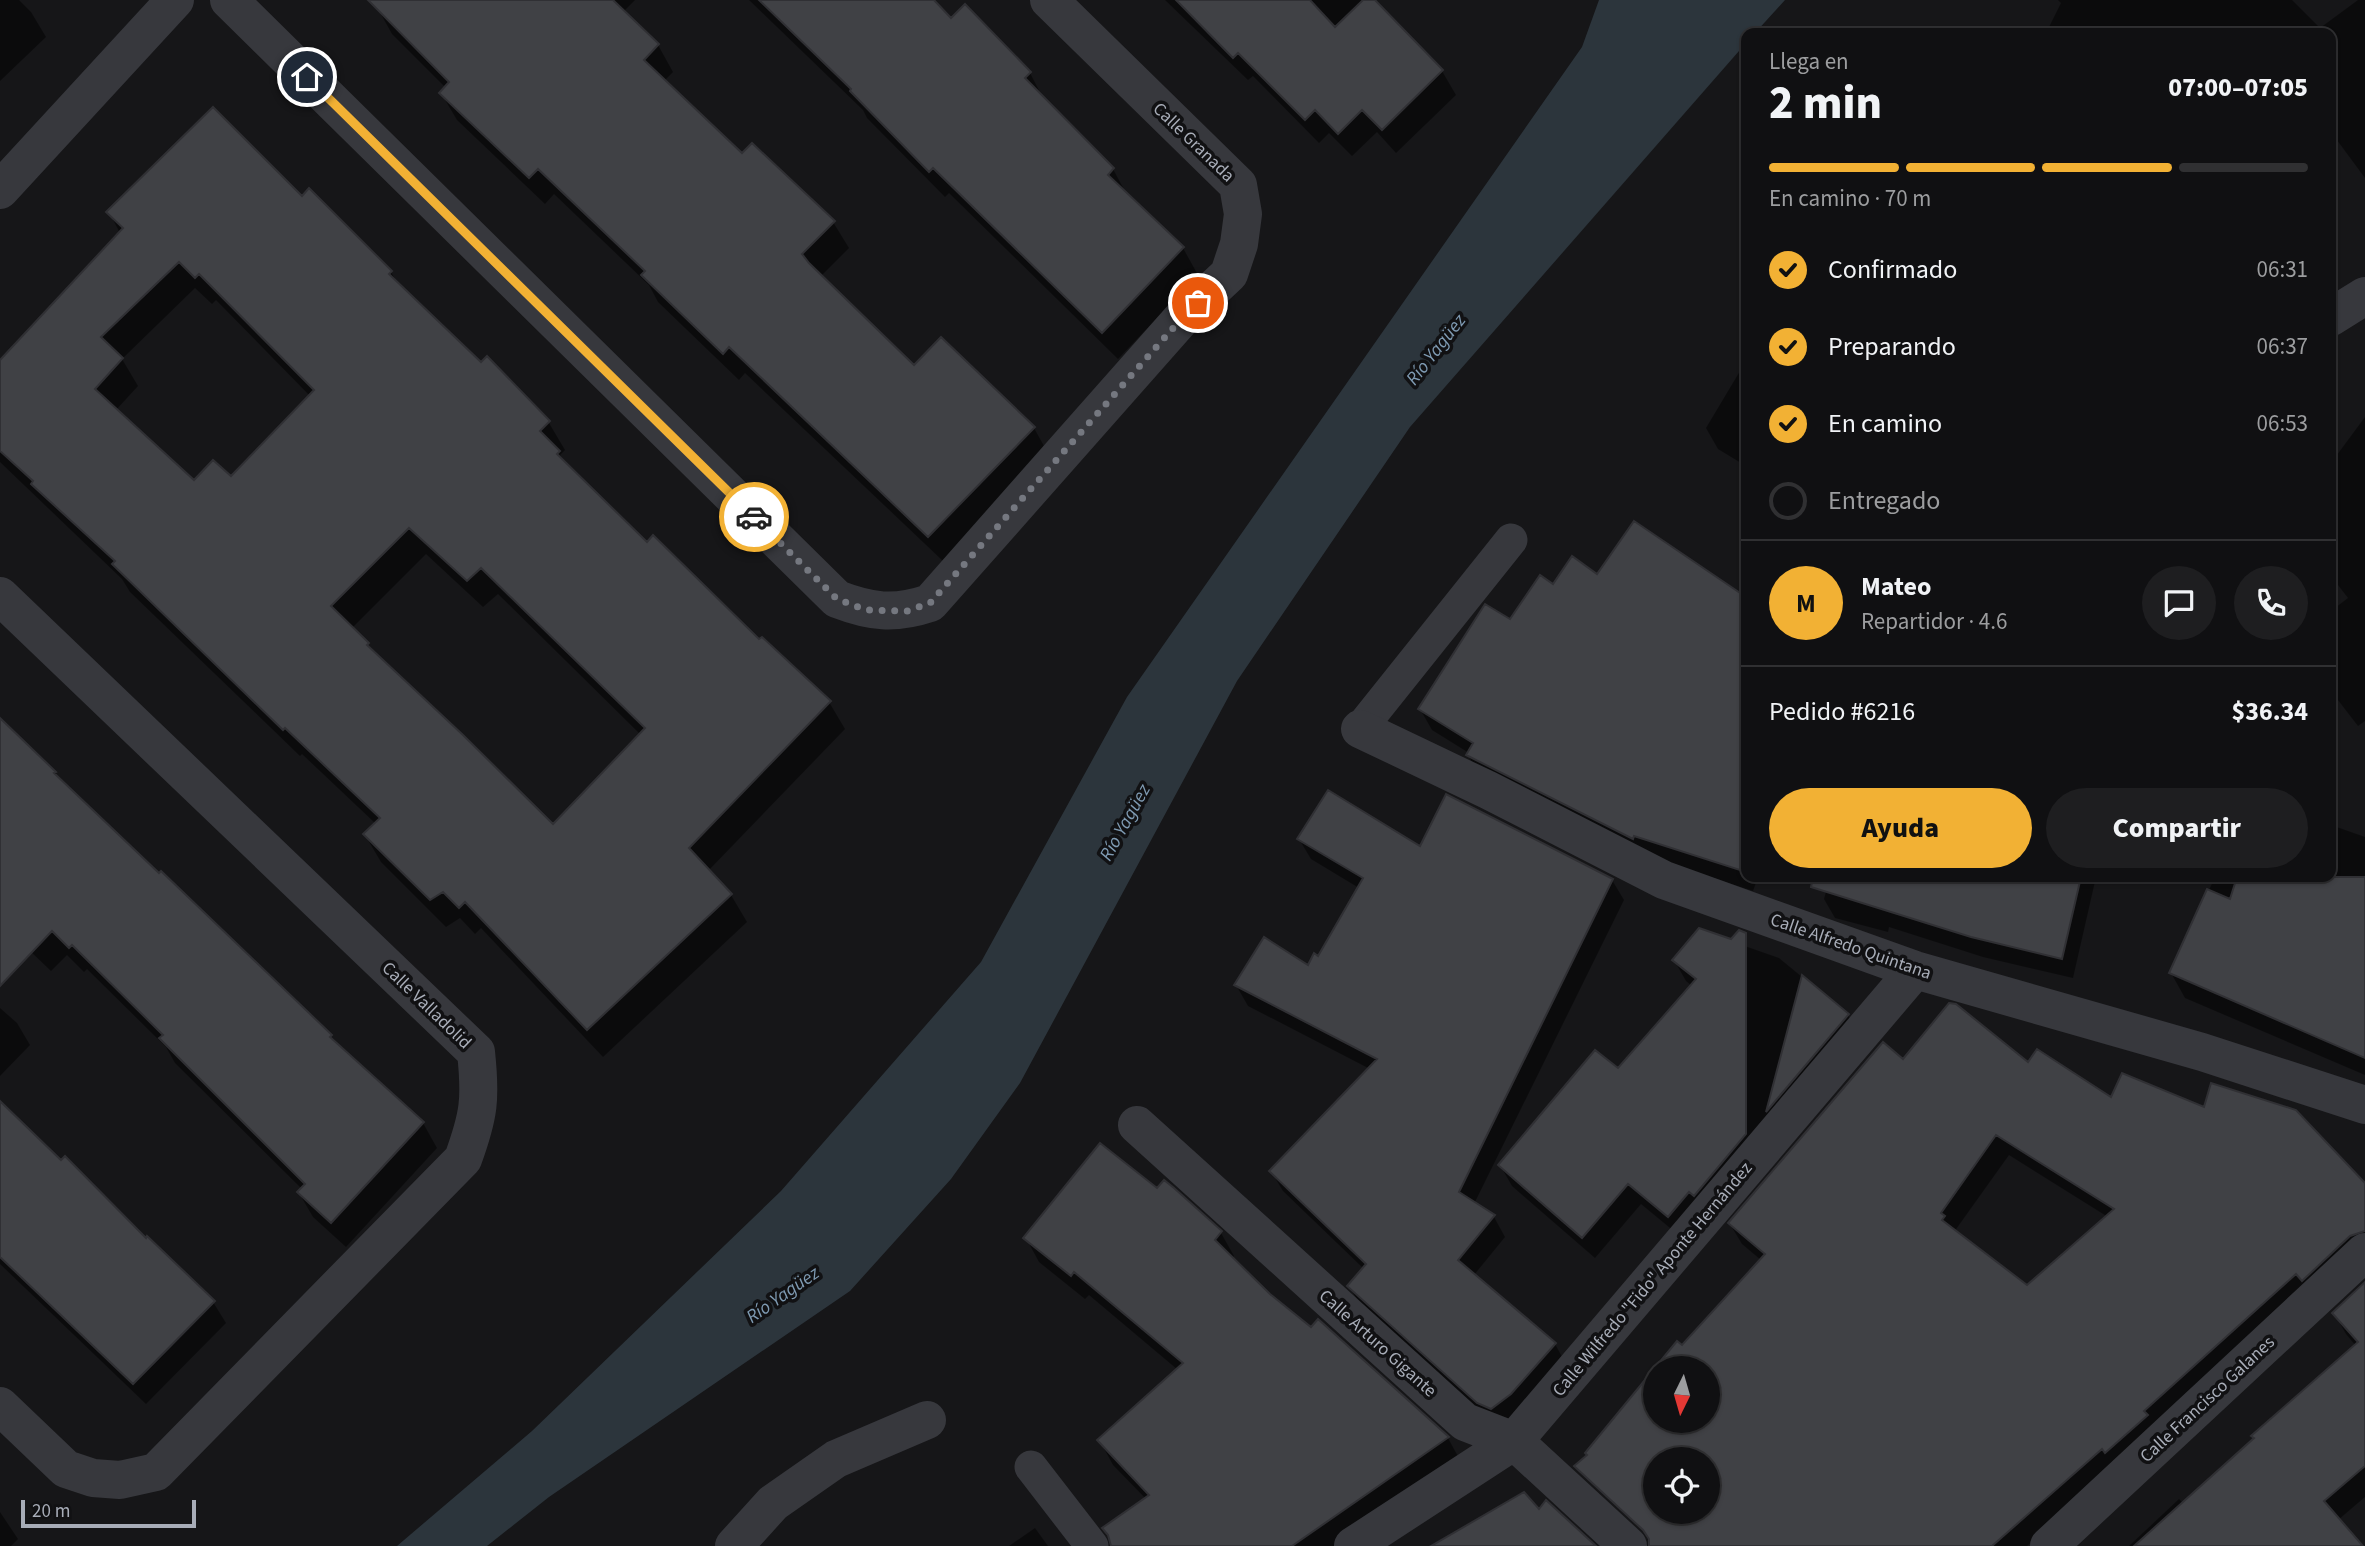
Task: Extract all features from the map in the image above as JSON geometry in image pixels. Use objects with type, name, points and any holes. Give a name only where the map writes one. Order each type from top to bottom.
[{"type":"street","points":[[0,190],[175,0]]},
{"type":"street","name":"Calle Granada","points":[[229,0],[837,599],[866,610],[907,611],[930,603],[1182,318],[1229,274],[1239,244],[1243,214],[1238,185],[1049,0]]},
{"type":"street","points":[[2336,314],[2365,296]]},
{"type":"street","name":"Calle Valladolid","points":[[0,596],[476,1052],[480,1087],[477,1121],[463,1159],[156,1472],[120,1480],[93,1478],[66,1469],[0,1406]]},
{"type":"street","name":"Calle Alfredo Quintana","points":[[1360,729],[1488,790],[1664,880],[1915,970],[2202,1052],[2365,1105]]},
{"type":"street","name":"Calle Wilfredo \"Fido\" Aponte Hernández","points":[[1353,1546],[1514,1441],[1915,970]]},
{"type":"street","name":"Calle Arturo Gigante","points":[[1137,1125],[1465,1422],[1514,1441],[1628,1546]]},
{"type":"street","name":"Calle Francisco Galanes","points":[[2049,1546],[2365,1252]]},
{"type":"street","points":[[734,1546],[773,1503],[835,1459],[927,1420]]},
{"type":"lane","points":[[1360,729],[1511,540]]},
{"type":"lane","points":[[1031,1467],[1092,1546]]},
{"type":"water","name":"Río Yagüez","points":[[1599,0],[1785,0],[1760,28],[1741,28],[1741,49],[1410,427],[1237,681],[1020,1083],[951,1179],[850,1291],[549,1497],[487,1546],[397,1546],[532,1431],[781,1191],[981,962],[1127,697],[1582,47]]},
{"type":"building","points":[[368,0],[613,0],[659,44],[644,60],[742,153],[752,143],[835,221],[802,254],[809,263],[914,365],[941,337],[1035,427],[928,537],[729,347],[723,354],[641,275],[645,271],[538,169],[529,178],[439,93],[449,82]]},
{"type":"building","points":[[759,0],[934,0],[951,18],[965,4],[1031,72],[1025,78],[1114,168],[1108,175],[1184,247],[1102,333],[933,168],[929,172],[851,89]]},
{"type":"building","points":[[1176,0],[1310,0],[1335,27],[1363,0],[1375,0],[1443,70],[1382,130],[1362,110],[1338,134],[1315,110],[1305,120],[1238,53],[1233,58]]},
{"type":"building","points":[[213,107],[302,196],[309,188],[392,271],[389,274],[481,362],[487,356],[550,421],[540,431],[560,451],[557,454],[647,542],[653,535],[759,639],[762,637],[831,701],[689,848],[732,894],[587,1030],[465,902],[459,908],[443,892],[430,900],[363,834],[380,818],[285,728],[283,730],[112,564],[115,561],[31,484],[33,481],[0,451],[0,360],[123,228],[106,212]],"holes":[[[179,262],[195,278],[199,274],[314,390],[231,476],[213,460],[194,480],[95,389],[123,358],[101,337]],[[409,528],[467,581],[481,568],[645,728],[553,824],[367,645],[369,643],[331,606]]]},
{"type":"building","points":[[1634,521],[1741,594],[1741,870],[1634,836],[1633,839],[1466,755],[1473,743],[1418,709],[1485,604],[1510,619],[1540,575],[1553,584],[1572,556],[1597,574]]},
{"type":"building","points":[[0,718],[56,772],[54,773],[332,1035],[330,1037],[424,1122],[331,1223],[297,1192],[305,1184],[159,1038],[163,1035],[72,945],[69,948],[52,931],[0,986]]},
{"type":"building","points":[[1328,790],[1420,846],[1446,794],[1613,879],[1459,1192],[1495,1215],[1458,1260],[1556,1343],[1511,1394],[1491,1409],[1477,1403],[1347,1286],[1366,1264],[1269,1171],[1377,1059],[1234,985],[1264,937],[1308,965],[1314,953],[1318,956],[1363,878],[1297,839]]},
{"type":"building","points":[[2336,877],[2365,877],[2365,1058],[2169,973],[2207,889],[2230,899],[2235,882],[2336,882]]},
{"type":"building","points":[[1812,882],[2080,882],[2062,959],[1971,937],[1811,887]]},
{"type":"building","points":[[1699,928],[1731,939],[1739,930],[1746,933],[1746,1134],[1694,1196],[1689,1192],[1668,1217],[1628,1184],[1582,1238],[1498,1165],[1595,1050],[1618,1068],[1696,979],[1672,960]]},
{"type":"building","points":[[1802,975],[1849,1014],[1766,1112]]},
{"type":"building","points":[[1949,1003],[1956,1004],[2028,1062],[2037,1049],[2111,1097],[2122,1073],[2204,1107],[2211,1083],[2296,1110],[2365,1183],[2365,1231],[2350,1236],[2302,1281],[2296,1274],[2144,1411],[2148,1415],[2105,1453],[2102,1449],[1992,1546],[1649,1546],[1649,1539],[1643,1530],[1574,1466],[1587,1455],[1585,1453],[1643,1382],[1643,1433],[1720,1433],[1720,1356],[1665,1356],[1677,1341],[1682,1345],[1765,1254],[1728,1223],[1883,1042],[1903,1059]],"holes":[[[1996,1135],[2114,1209],[2027,1285],[1942,1220],[1945,1216],[1941,1213]]]},
{"type":"building","points":[[0,1101],[61,1160],[65,1156],[146,1238],[147,1236],[215,1301],[133,1384],[0,1257]]},
{"type":"building","points":[[1100,1143],[1157,1188],[1164,1180],[1174,1188],[1222,1231],[1215,1240],[1270,1294],[1311,1327],[1318,1319],[1449,1437],[1292,1546],[1111,1546],[1108,1535],[1102,1528],[1149,1495],[1097,1440],[1183,1363],[1074,1272],[1071,1276],[1023,1238]]},
{"type":"building","points":[[2365,1282],[2365,1466],[2324,1501],[2363,1546],[2134,1546],[2254,1438],[2251,1436],[2358,1342],[2332,1313]]},
{"type":"building","points":[[1524,1492],[1539,1509],[1546,1500],[1596,1546],[1431,1546]]},
{"type":"way so far","points":[[754,517],[837,599],[866,610],[907,611],[930,603],[1198,303]]},
{"type":"route","points":[[307,77],[754,517]]}]
